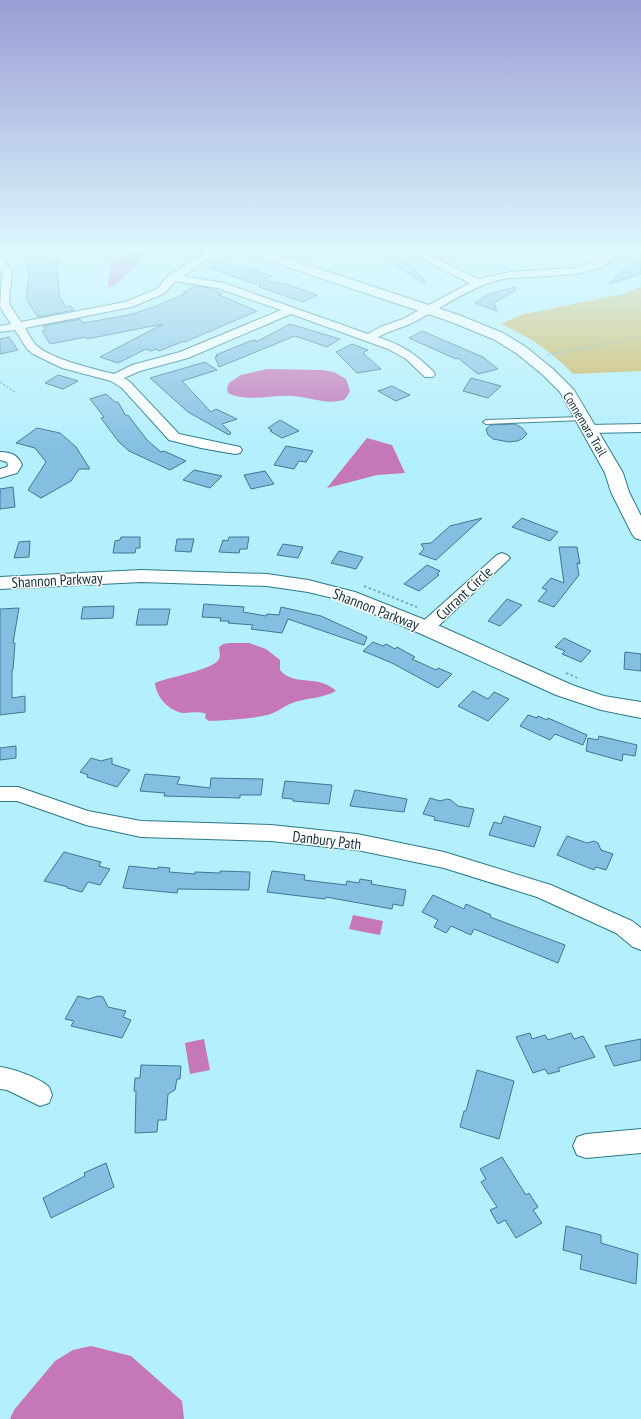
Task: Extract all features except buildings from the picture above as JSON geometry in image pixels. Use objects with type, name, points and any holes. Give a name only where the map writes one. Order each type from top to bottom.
[{"type":"street","points":[[11,316],[31,346],[37,351],[66,365],[115,378],[132,390],[174,437],[235,450]]},
{"type":"street","points":[[0,329],[65,316]]},
{"type":"street","points":[[115,378],[136,368],[175,358],[276,316]]},
{"type":"street","points":[[308,316],[403,351],[429,374]]},
{"type":"street","points":[[369,338],[384,329],[400,324],[416,316]]},
{"type":"street","name":"Connemara Trail","points":[[448,316],[492,334],[521,350],[539,364],[566,390],[614,473],[620,492],[641,534]]},
{"type":"street","points":[[585,424],[641,428]]},
{"type":"street","points":[[0,456],[6,456],[13,460],[15,465],[12,470],[0,474]]},
{"type":"street","name":"Currant Circle","points":[[426,628],[502,558]]},
{"type":"street","name":"Shannon Parkway","points":[[0,583],[141,576],[267,580],[308,586],[348,596],[426,628],[564,690],[601,703],[641,710]]},
{"type":"street","name":"Danbury Path","points":[[0,794],[18,794],[86,818],[141,829],[279,834],[357,842],[444,860],[544,891],[624,927],[641,941]]},
{"type":"street","points":[[0,1078],[10,1079],[40,1095]]},
{"type":"street","points":[[586,1146],[641,1141]]},
{"type":"lane","points":[[486,422],[585,424]]},
{"type":"path","points":[[548,356],[641,337]]},
{"type":"path","points":[[0,382],[16,393]]},
{"type":"shaded area","points":[[517,316],[641,316],[641,371],[573,374],[540,345],[501,324]]},
{"type":"shaded area","points":[[267,369],[323,370],[334,372],[346,379],[350,391],[346,398],[330,402],[293,396],[252,398],[236,396],[228,393],[227,389],[229,383],[241,375]]},
{"type":"shaded area","points":[[367,438],[392,445],[405,473],[377,475],[327,488]]},
{"type":"shaded area","points":[[249,643],[266,649],[280,660],[280,670],[285,675],[299,680],[322,683],[330,686],[336,691],[321,697],[295,702],[273,713],[259,717],[209,721],[205,718],[206,714],[203,713],[184,713],[174,710],[165,703],[158,693],[155,683],[209,667],[215,663],[220,658],[219,647],[223,644]]},
{"type":"shaded area","points":[[353,915],[383,921],[380,935],[349,929]]},
{"type":"shaded area","points":[[204,1039],[210,1070],[190,1074],[185,1043]]},
{"type":"shaded area","points":[[91,1346],[131,1356],[182,1401],[184,1419],[10,1419],[14,1410],[55,1361],[73,1350]]}]
